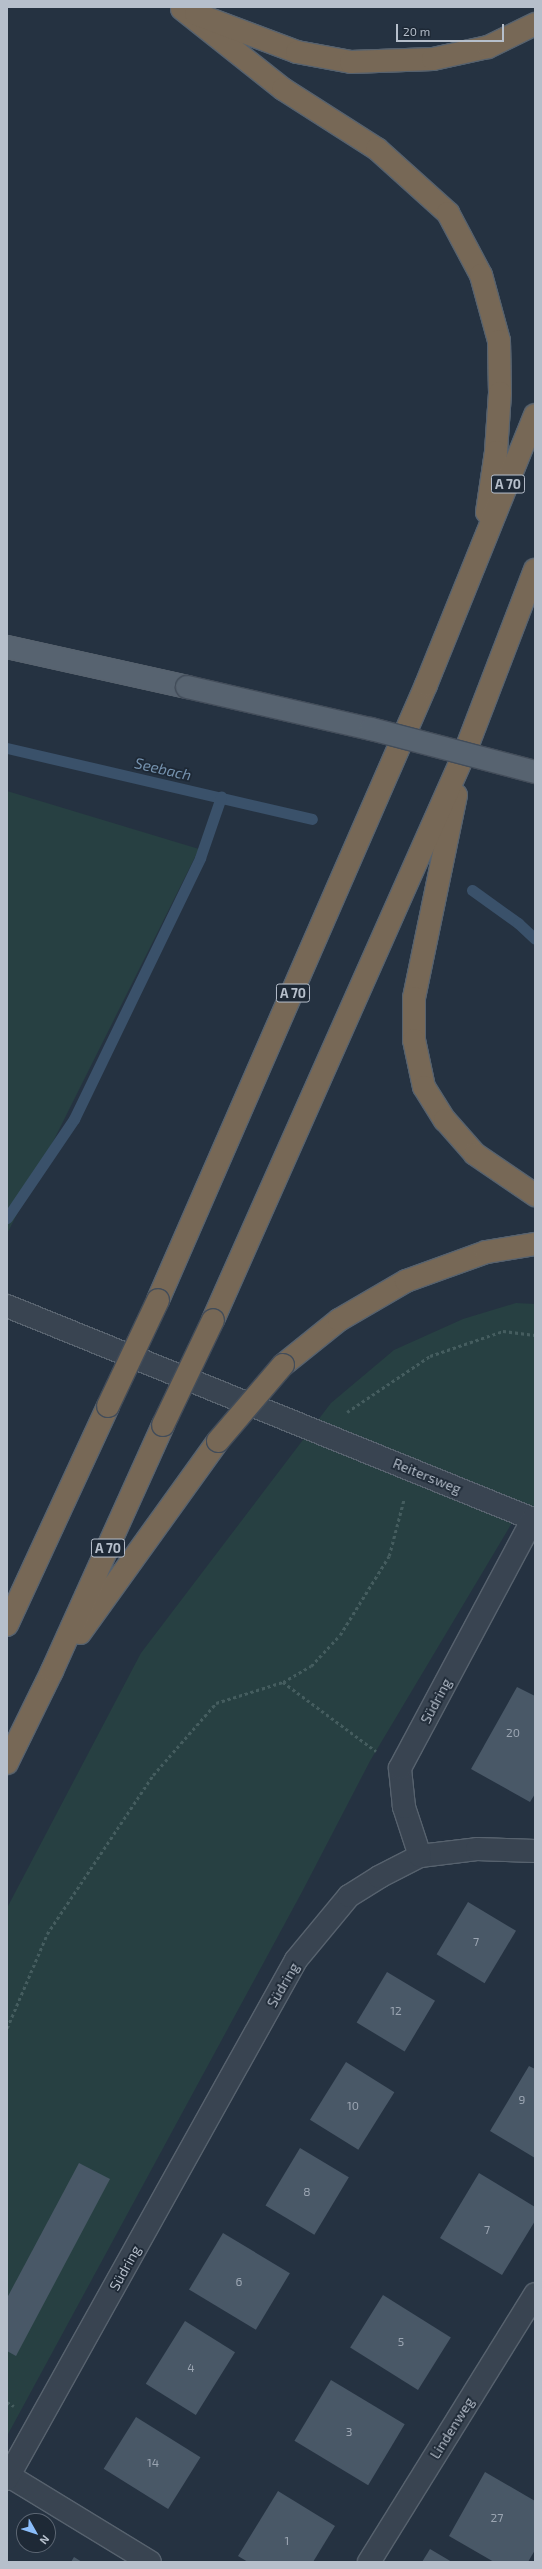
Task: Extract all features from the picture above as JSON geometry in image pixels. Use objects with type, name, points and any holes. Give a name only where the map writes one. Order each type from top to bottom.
[{"type":"highway","points":[[180,8],[297,52],[351,62],[433,59],[488,46],[535,24]]},
{"type":"highway","points":[[180,8],[283,89],[377,149],[448,213],[481,275],[499,341],[500,393],[496,452],[480,553]]},
{"type":"highway","name":"A 70","points":[[7,1625],[158,1300],[323,926],[480,553],[535,415]]},
{"type":"highway","name":"A 70","points":[[7,1763],[52,1671],[163,1425],[213,1320],[465,752],[535,570]]},
{"type":"highway","points":[[465,752],[414,998],[414,1040],[424,1087],[444,1120],[475,1154],[535,1195]]},
{"type":"highway","points":[[52,1671],[218,1442],[283,1365],[340,1320],[406,1281],[486,1252],[535,1244]]},
{"type":"main road","points":[[7,647],[386,733],[535,772]]},
{"type":"street","name":"Reitersweg","points":[[7,1306],[534,1519]]},
{"type":"street","name":"Südring","points":[[400,1768],[534,1519]]},
{"type":"street","points":[[400,1768],[404,1807],[420,1856],[477,1849],[535,1851]]},
{"type":"street","name":"Südring","points":[[8,2478],[296,1960],[350,1896],[379,1877],[420,1856]]},
{"type":"street","name":"Lindenweg","points":[[369,2562],[535,2294]]},
{"type":"street","points":[[8,2478],[150,2562]]},
{"type":"path","points":[[319,1432],[430,1356],[503,1331],[535,1335]]},
{"type":"path","points":[[7,2028],[47,1934],[153,1775],[216,1703],[283,1682],[311,1666],[340,1635],[389,1556],[411,1470]]},
{"type":"path","points":[[283,1682],[326,1716],[400,1768]]},
{"type":"green space","points":[[7,791],[199,849],[7,1234]]},
{"type":"green space","points":[[516,1303],[535,1304],[535,1511],[522,1506],[370,1761],[303,1890],[7,2436],[7,1908],[141,1653],[331,1403],[394,1350],[463,1319]]},
{"type":"building","points":[[517,1687],[535,1696],[535,1794],[530,1802],[471,1769]]},
{"type":"building","points":[[468,1902],[516,1931],[485,1983],[437,1954]]},
{"type":"building","points":[[387,1972],[435,2001],[405,2051],[357,2023]]},
{"type":"building","points":[[346,2062],[394,2092],[358,2150],[310,2120]]},
{"type":"building","points":[[529,2066],[535,2069],[535,2158],[490,2131]]},
{"type":"building","points":[[300,2148],[349,2177],[314,2235],[265,2205]]},
{"type":"building","points":[[79,2163],[110,2179],[16,2356],[7,2351],[7,2298]]},
{"type":"building","points":[[479,2173],[535,2207],[535,2221],[502,2275],[440,2238]]},
{"type":"building","points":[[223,2233],[290,2273],[256,2330],[189,2290]]},
{"type":"building","points":[[383,2295],[451,2337],[418,2390],[350,2348]]},
{"type":"building","points":[[185,2321],[235,2352],[196,2415],[146,2384]]},
{"type":"building","points":[[331,2380],[405,2424],[368,2485],[294,2441]]},
{"type":"building","points":[[136,2417],[200,2457],[168,2509],[104,2469]]},
{"type":"building","points":[[485,2472],[535,2501],[535,2550],[528,2562],[494,2562],[449,2536]]},
{"type":"building","points":[[278,2491],[335,2526],[313,2562],[248,2562],[238,2556]]},
{"type":"building","points":[[430,2549],[452,2562],[422,2562]]},
{"type":"building","points":[[74,2557],[82,2562],[71,2562]]},
{"type":"waterway","name":"Seebach","points":[[7,748],[312,819]]},
{"type":"waterway","points":[[7,1218],[74,1119],[200,858],[221,797]]},
{"type":"waterway","name":"Seebach","points":[[472,890],[518,923],[535,939]]}]
